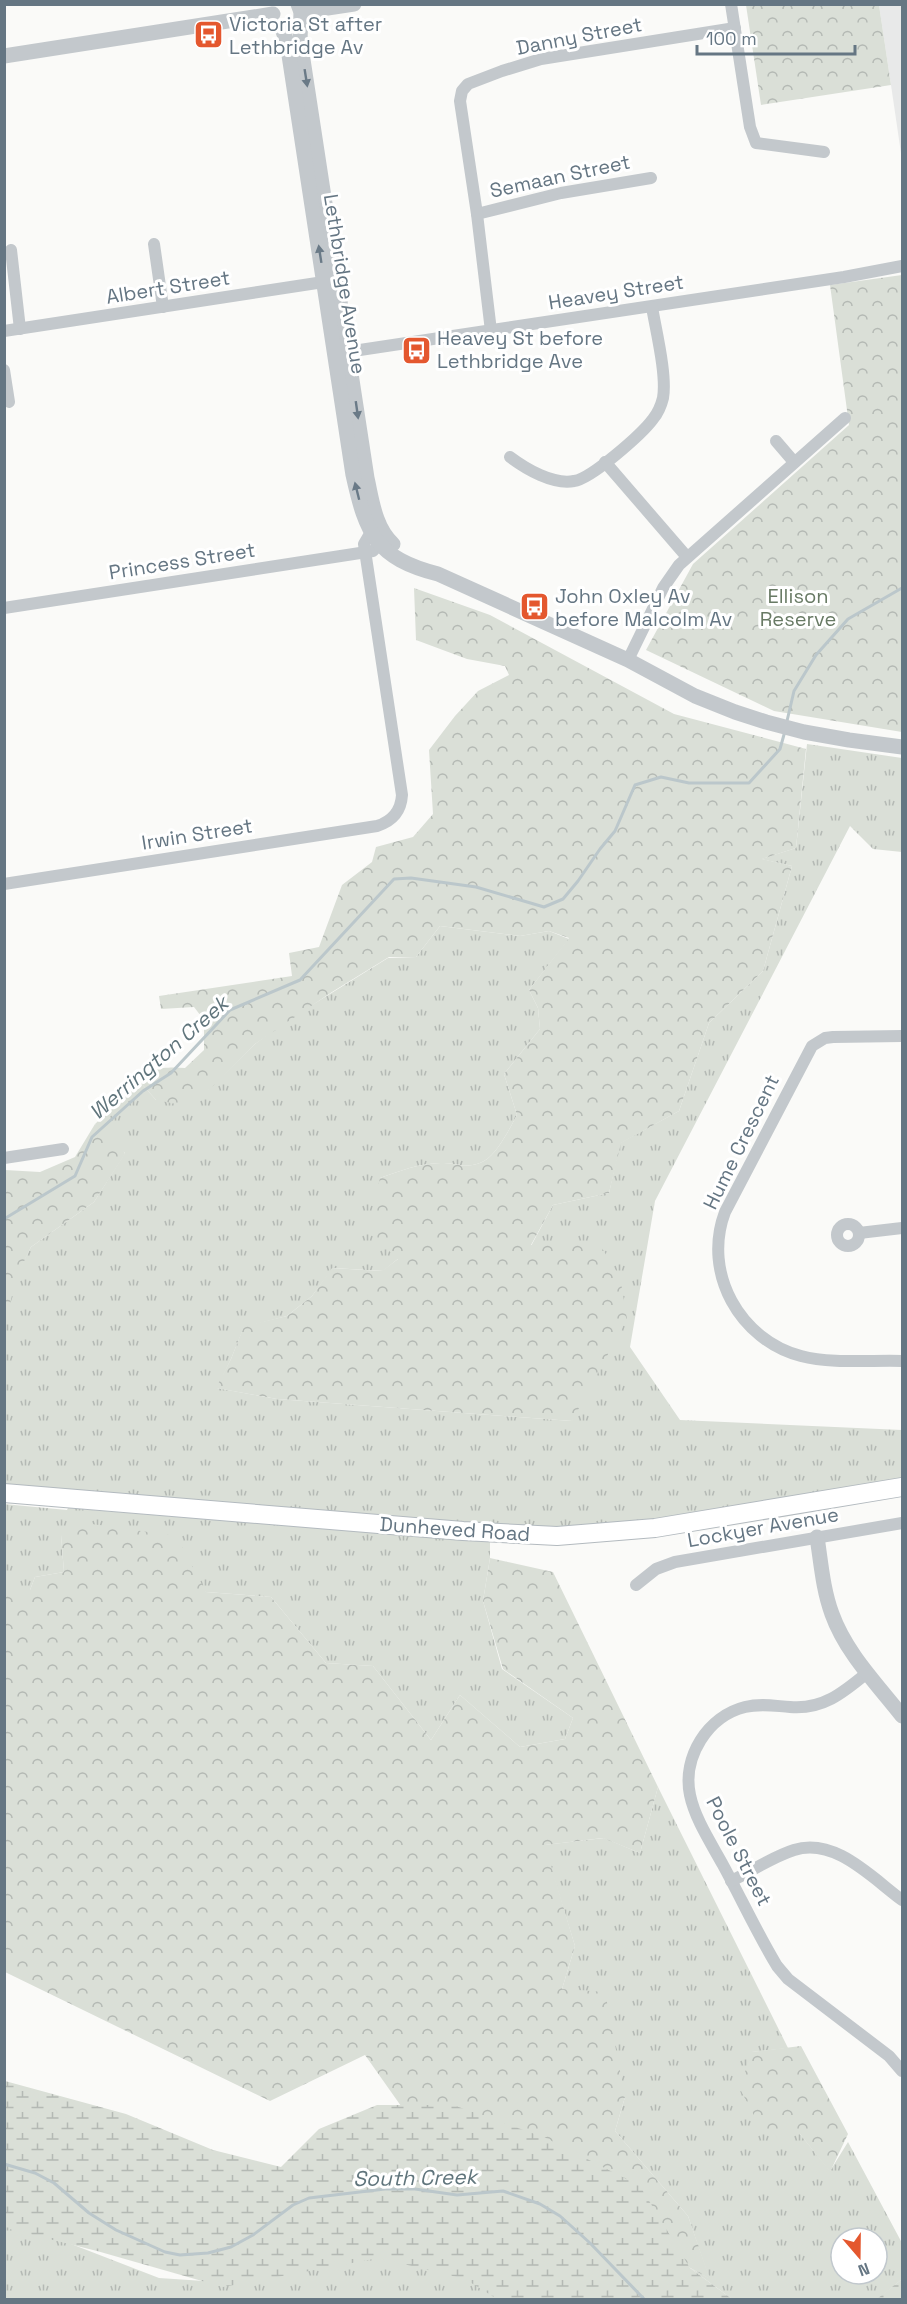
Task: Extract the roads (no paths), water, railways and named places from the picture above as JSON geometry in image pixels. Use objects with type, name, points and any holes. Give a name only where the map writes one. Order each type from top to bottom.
[{"type":"main road","name":"Dunheved Road","points":[[4,1493],[464,1531],[557,1536],[655,1528],[903,1487]]},
{"type":"street","points":[[4,56],[276,15],[290,27],[300,12],[354,4]]},
{"type":"street","points":[[731,4],[750,127],[756,143],[824,152]]},
{"type":"street","name":"Lethbridge Avenue","points":[[300,12],[300,40],[342,353],[353,475],[360,504],[376,539],[402,795],[394,817]]},
{"type":"street","name":"Lethbridge Avenue","points":[[276,15],[286,42],[331,281]]},
{"type":"street","name":"Danny Street","points":[[491,331],[477,214],[460,102],[462,91],[468,84],[541,59],[735,28]]},
{"type":"street","name":"Semaan Street","points":[[477,214],[561,193],[651,178]]},
{"type":"street","points":[[154,244],[163,307]]},
{"type":"street","points":[[11,250],[20,329]]},
{"type":"street","name":"Heavey Street","points":[[342,353],[844,278],[903,266]]},
{"type":"street","name":"Albert Street","points":[[4,331],[331,281]]},
{"type":"street","points":[[510,457],[534,473],[566,482],[587,477],[644,429],[661,404],[663,381],[652,307]]},
{"type":"street","points":[[4,370],[9,402]]},
{"type":"street","points":[[628,660],[663,588],[687,556],[845,418]]},
{"type":"street","points":[[776,441],[794,462]]},
{"type":"street","points":[[605,462],[687,556]]},
{"type":"street","points":[[376,539],[403,561],[438,574],[628,660],[695,696],[766,722],[804,732],[903,747]]},
{"type":"street","name":"Princess Street","points":[[4,608],[376,539]]},
{"type":"street","name":"Irwin Street","points":[[4,884],[377,826],[394,817]]},
{"type":"street","name":"Hume Crescent","points":[[903,1036],[833,1037],[825,1038],[812,1046],[725,1212],[720,1228],[718,1252],[721,1277],[730,1300],[750,1327],[768,1342],[784,1351],[809,1358],[903,1361]]},
{"type":"street","points":[[4,1158],[63,1149]]},
{"type":"street","points":[[859,1233],[903,1228]]},
{"type":"street","name":"Lockyer Avenue","points":[[636,1585],[656,1569],[675,1562],[903,1523]]},
{"type":"street","points":[[817,1537],[832,1616],[846,1644],[903,1716]]},
{"type":"street","name":"Poole Street","points":[[867,1673],[840,1695],[816,1705],[796,1707],[762,1704],[738,1709],[715,1722],[702,1738],[694,1755],[689,1770],[690,1795],[699,1819],[731,1881],[773,1959],[788,1979],[889,2056],[903,2071]]},
{"type":"street","points":[[731,1881],[794,1850],[819,1848],[843,1856],[903,1900]]},
{"type":"waterway","name":"Werrington Creek","points":[[787,721],[794,691],[816,655],[848,619],[902,588]]},
{"type":"waterway","name":"Werrington Creek","points":[[4,1219],[75,1176],[92,1137],[143,1091],[171,1073],[230,1010],[300,980],[394,879],[411,878],[476,887],[544,907],[563,899],[578,881],[615,831],[635,785],[661,777],[689,783],[749,783],[780,749],[785,731]]},
{"type":"waterway","name":"South Creek","points":[[4,2164],[35,2173],[54,2183],[89,2213],[116,2230],[165,2252],[180,2255],[208,2253],[231,2247],[253,2235],[293,2205],[309,2198],[385,2189],[415,2189],[457,2195],[503,2191],[540,2204],[560,2216],[590,2243],[645,2300]]},
{"type":"place","name":"Victoria St after Lethbridge Av","points":[[208,35]]},
{"type":"place","name":"Heavey St before Lethbridge Ave","points":[[416,350]]},
{"type":"place","name":"John Oxley Av before Malcolm Av","points":[[534,607]]},
{"type":"park label","name":"Ellison Reserve","points":[[798,608]]}]
